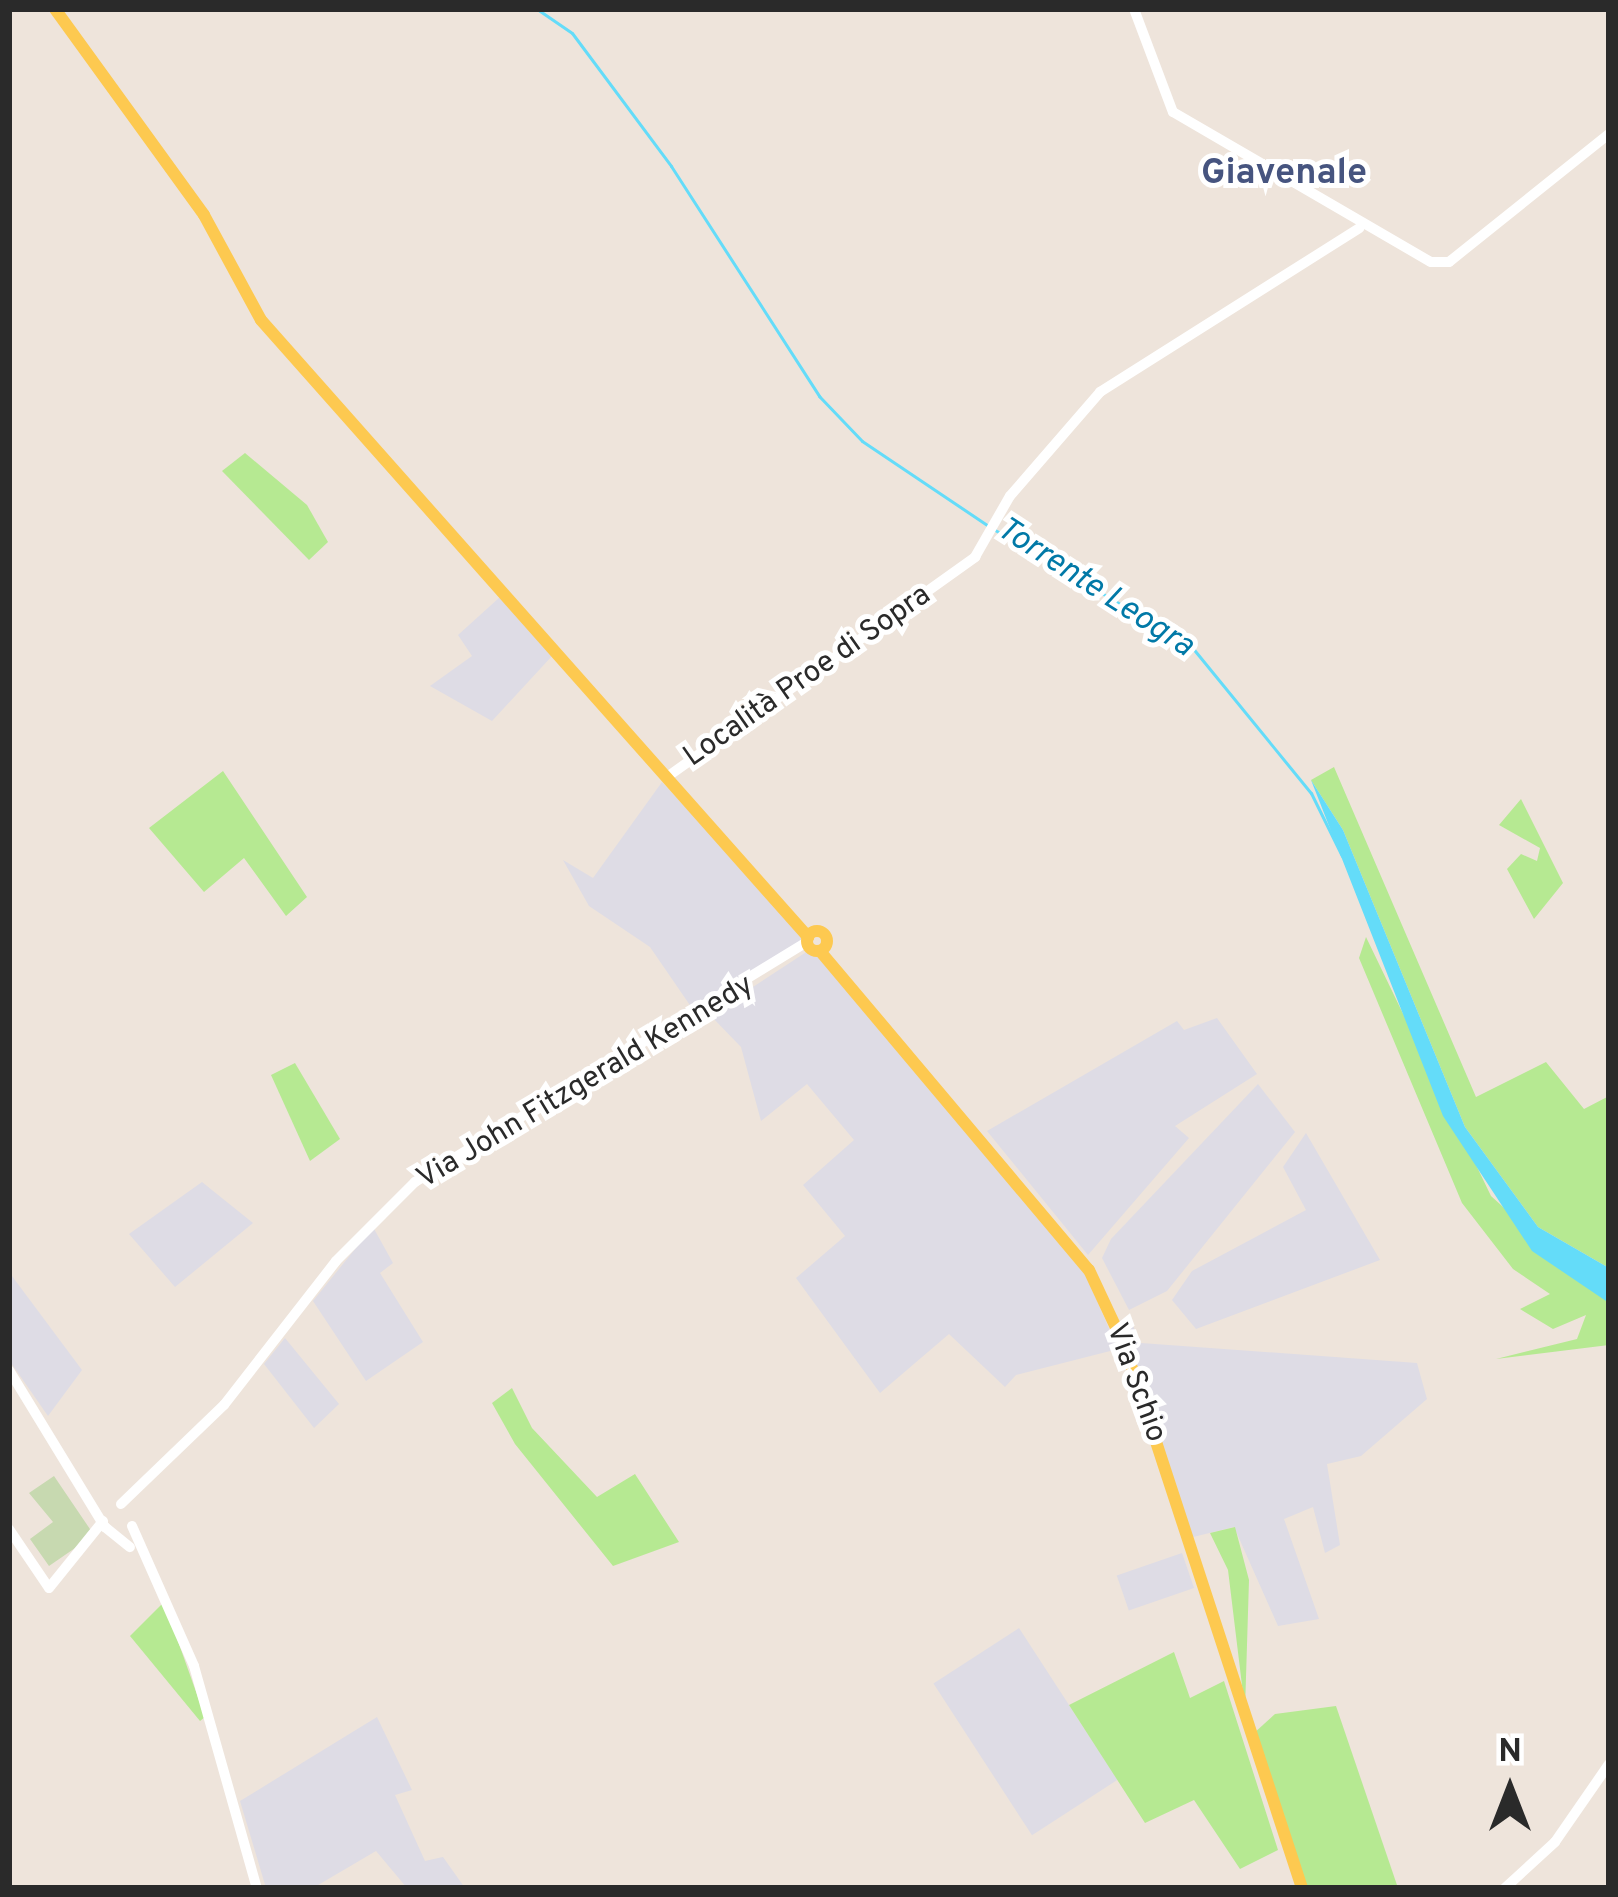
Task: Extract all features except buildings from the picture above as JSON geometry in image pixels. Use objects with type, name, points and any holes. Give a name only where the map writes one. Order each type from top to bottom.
[{"type":"main road","name":"Via Schio","points":[[55,9],[289,351],[814,943],[1089,1270],[1125,1347],[1302,1888]]},
{"type":"main road","points":[[1133,9],[1173,112],[1359,228],[1449,262],[1609,134]]},
{"type":"main road","name":"Località Proe di Sopra","points":[[667,777],[950,577],[983,545],[998,518],[1100,392],[1359,228]]},
{"type":"main road","name":"Via John Fitzgerald Kennedy","points":[[104,1518],[140,1493],[415,1182],[814,943]]},
{"type":"main road","points":[[9,1370],[88,1483],[115,1534],[136,1554],[183,1637],[257,1888]]},
{"type":"main road","points":[[88,1483],[133,1512]]},
{"type":"main road","name":"Via John Fitzgerald Kennedy","points":[[136,1554],[132,1526],[140,1493]]},
{"type":"main road","points":[[9,1529],[49,1588],[91,1544],[104,1518]]},
{"type":"main road","points":[[91,1544],[132,1526]]},
{"type":"main road","points":[[1505,1888],[1555,1842],[1609,1765]]},
{"type":"shaded area","points":[[500,597],[552,656],[492,721],[430,686],[472,656],[458,635]]},
{"type":"shaded area","points":[[662,782],[809,941],[696,1014],[650,947],[589,906],[563,860],[593,878]]},
{"type":"shaded area","points":[[814,947],[1083,1269],[1118,1349],[1016,1375],[1005,1387],[949,1334],[880,1393],[796,1278],[845,1236],[803,1185],[854,1140],[807,1084],[761,1121],[741,1047],[710,1015]]},
{"type":"shaded area","points":[[1217,1018],[1257,1074],[1175,1126],[1189,1138],[1088,1255],[987,1131],[1177,1021],[1184,1030]]},
{"type":"shaded area","points":[[1258,1084],[1295,1132],[1167,1291],[1129,1310],[1102,1258],[1111,1239]]},
{"type":"shaded area","points":[[1306,1133],[1380,1260],[1196,1329],[1172,1300],[1192,1271],[1306,1210],[1283,1167]]},
{"type":"shaded area","points":[[202,1182],[253,1223],[175,1287],[129,1234]]},
{"type":"shaded area","points":[[373,1227],[393,1263],[380,1273],[423,1342],[366,1381],[313,1301]]},
{"type":"shaded area","points":[[9,1272],[82,1370],[48,1416],[9,1360]]},
{"type":"shaded area","points":[[1133,1326],[1141,1343],[1417,1363],[1427,1399],[1361,1456],[1327,1464],[1340,1545],[1325,1553],[1313,1507],[1284,1519],[1319,1619],[1278,1626],[1234,1527],[1189,1538],[1122,1329]]},
{"type":"shaded area","points":[[285,1338],[339,1404],[314,1428],[264,1364]]},
{"type":"shaded area","points":[[1182,1553],[1194,1588],[1129,1610],[1117,1575]]},
{"type":"shaded area","points":[[1019,1628],[1118,1780],[1032,1835],[933,1684]]},
{"type":"shaded area","points":[[377,1717],[412,1790],[395,1795],[425,1861],[443,1857],[465,1888],[407,1888],[376,1851],[313,1888],[266,1888],[240,1801]]},
{"type":"green space","points":[[245,453],[307,505],[328,542],[309,560],[222,471]]},
{"type":"green space","points":[[1334,767],[1476,1097],[1546,1062],[1584,1109],[1609,1096],[1609,1268],[1538,1227],[1465,1127],[1343,830],[1311,780]]},
{"type":"green space","points":[[223,771],[307,897],[286,916],[244,858],[204,892],[149,828]]},
{"type":"green space","points":[[1521,799],[1563,883],[1534,919],[1507,869],[1521,854],[1537,861],[1540,848],[1499,825]]},
{"type":"green space","points":[[1366,937],[1491,1196],[1609,1303],[1609,1345],[1496,1359],[1577,1339],[1586,1315],[1553,1329],[1520,1309],[1550,1294],[1513,1269],[1462,1203],[1359,958]]},
{"type":"green space","points":[[295,1063],[340,1139],[310,1161],[271,1075]]},
{"type":"green space","points":[[512,1388],[532,1428],[597,1497],[635,1474],[679,1542],[613,1566],[515,1444],[492,1403]]},
{"type":"green space","points":[[54,1476],[94,1535],[49,1566],[30,1539],[53,1522],[29,1493]]},
{"type":"green space","points":[[1235,1527],[1249,1580],[1245,1710],[1228,1570],[1210,1533]]},
{"type":"green space","points":[[164,1602],[205,1717],[200,1721],[130,1636]]},
{"type":"green space","points":[[1174,1652],[1190,1698],[1224,1681],[1278,1850],[1240,1869],[1194,1800],[1145,1823],[1069,1705]]},
{"type":"green space","points":[[1336,1706],[1398,1888],[1303,1888],[1253,1734],[1275,1714]]},
{"type":"water","points":[[1311,780],[1343,830],[1465,1127],[1538,1227],[1609,1268],[1609,1303],[1532,1251],[1443,1116]]},
{"type":"waterway","points":[[537,9],[572,33],[671,166],[819,396],[862,441],[987,525]]},
{"type":"waterway","name":"Torrente Leogra","points":[[995,530],[1191,646],[1311,793],[1342,856]]},
{"type":"district","name":"Giavenale","points":[[1284,175]]}]
